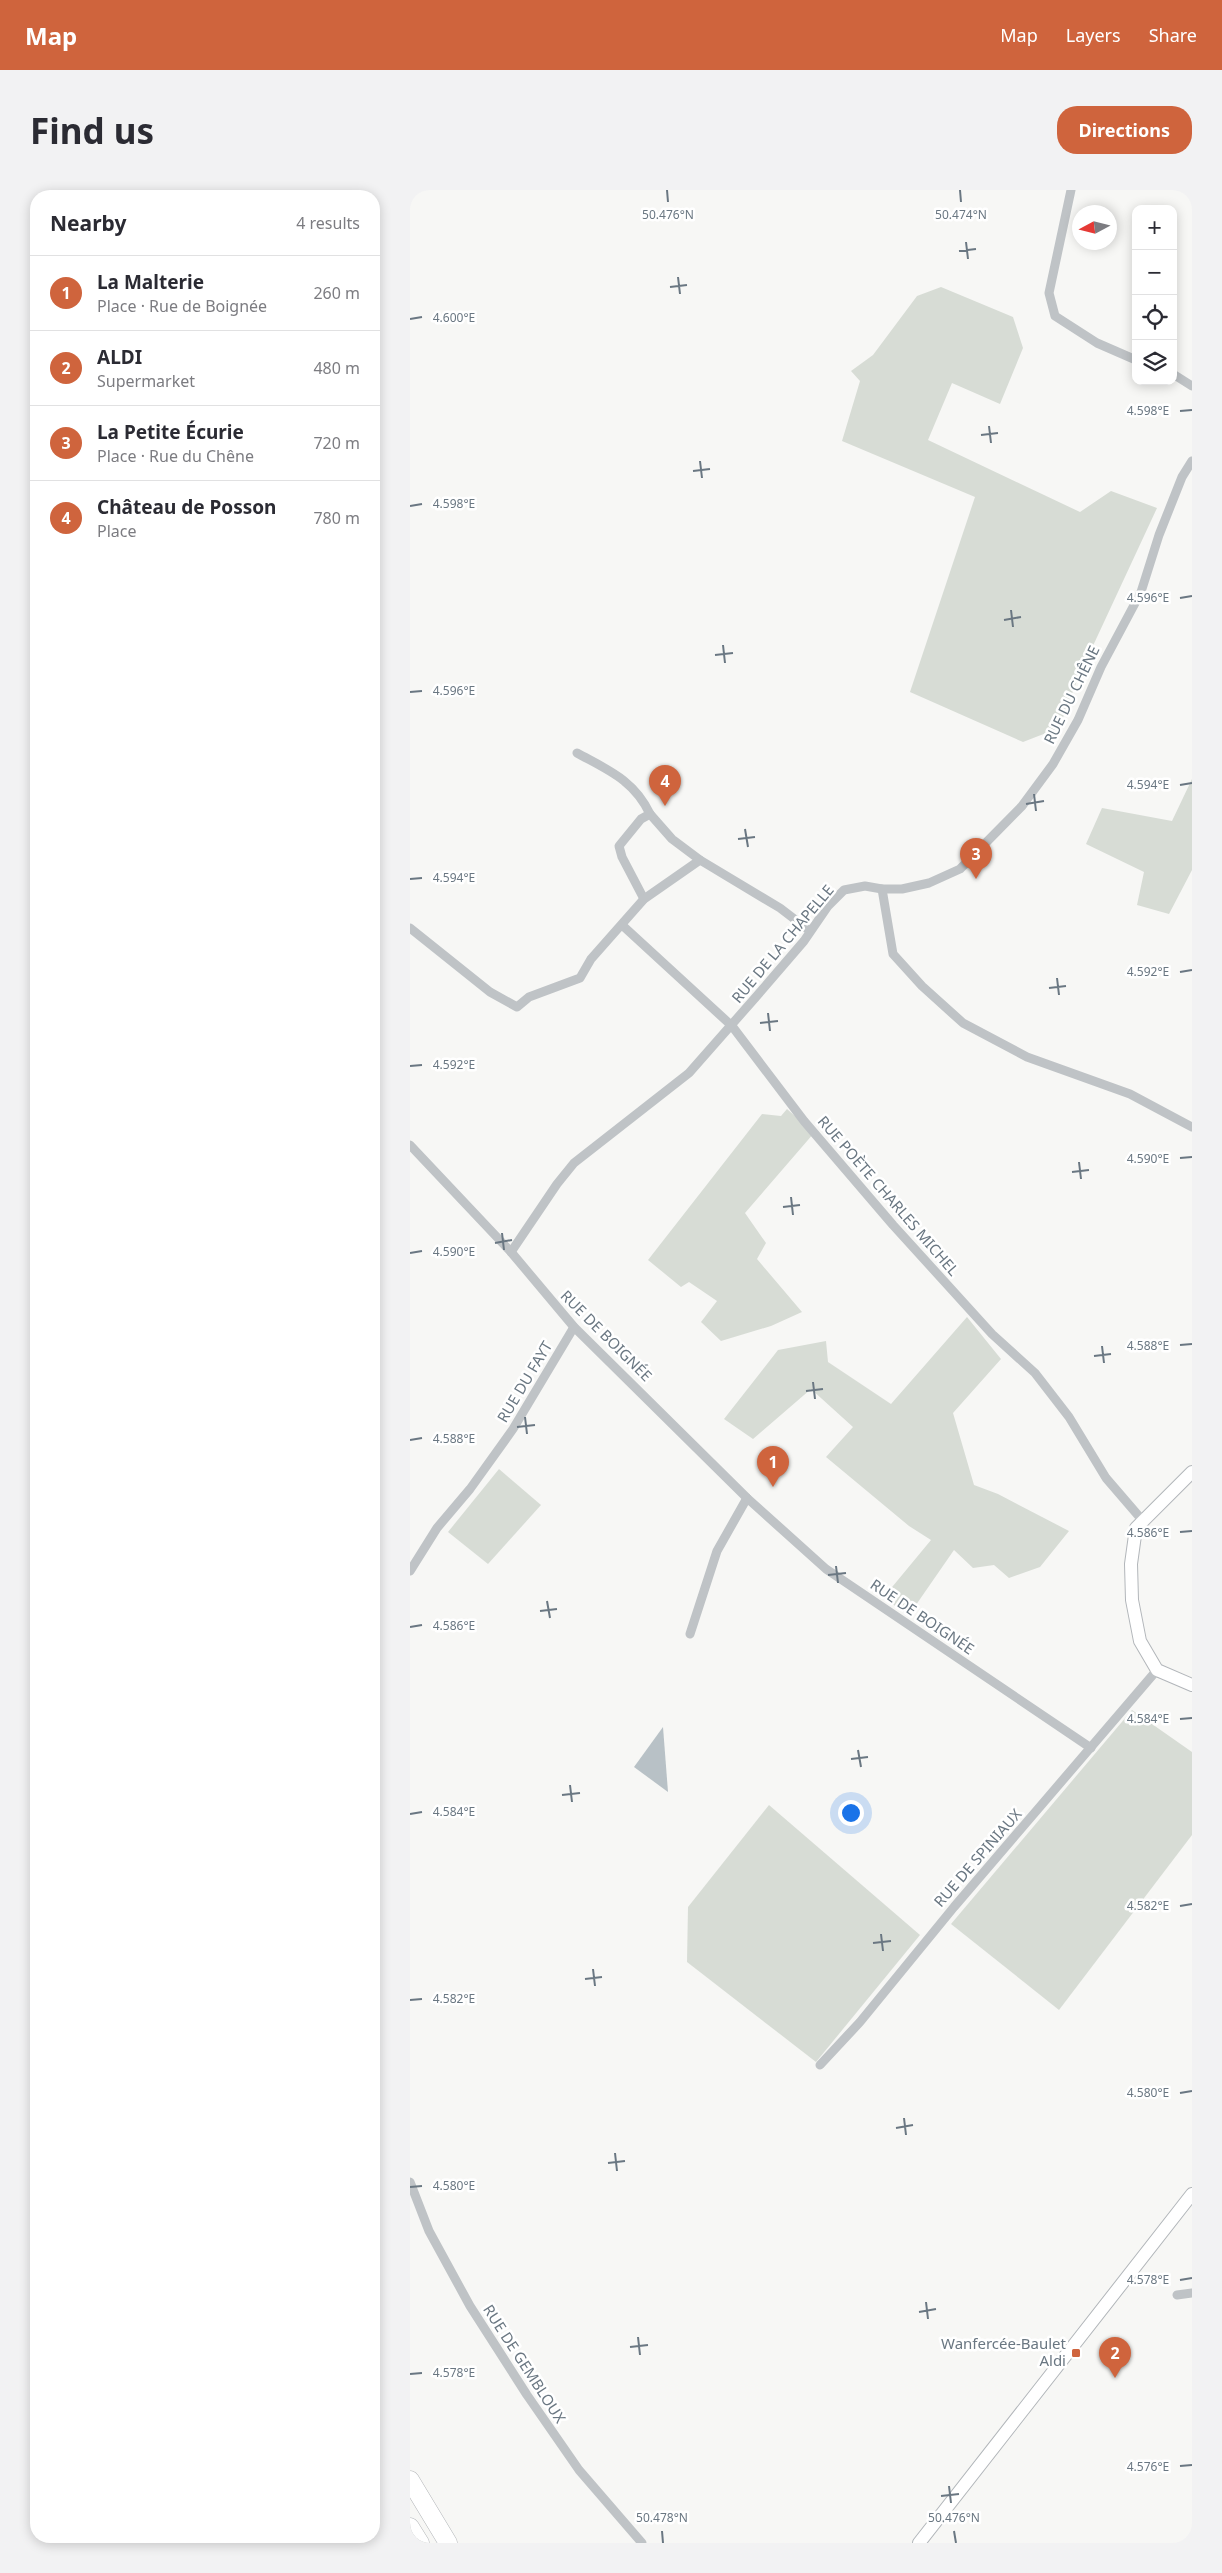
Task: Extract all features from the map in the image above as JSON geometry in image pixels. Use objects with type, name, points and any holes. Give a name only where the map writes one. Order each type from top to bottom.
[{"type":"highway","points":[[410,2480],[448,2543]]},
{"type":"highway","points":[[410,2527],[420,2543]]},
{"type":"main road","points":[[1192,1472],[1136,1528],[1131,1564],[1132,1600],[1140,1641],[1157,1670],[1192,1685]]},
{"type":"main road","points":[[919,2543],[1192,2194]]},
{"type":"street","points":[[1071,190],[1050,293],[1055,316],[1098,343],[1132,358]]},
{"type":"street","points":[[1177,377],[1192,386]]},
{"type":"street","name":"RUE DU CHÊNE","points":[[882,889],[902,889],[929,883],[960,869],[985,846],[1028,799],[1053,764],[1078,720],[1101,666],[1141,592],[1159,535],[1182,477],[1192,462]]},
{"type":"street","points":[[577,752],[625,780],[642,798],[650,814],[672,839],[700,860],[780,908],[810,931]]},
{"type":"street","points":[[644,899],[622,856],[619,846],[635,826],[650,814]]},
{"type":"street","points":[[410,928],[490,992],[517,1007],[529,997],[580,978],[591,959],[644,899],[700,860]]},
{"type":"street","name":"RUE DE LA CHAPELLE","points":[[511,1252],[557,1184],[574,1163],[689,1072],[732,1026],[810,931],[828,906],[844,890],[864,886],[882,889]]},
{"type":"street","points":[[882,889],[893,954],[922,986],[963,1023],[1026,1057],[1130,1094],[1192,1127]]},
{"type":"street","name":"RUE POÈTE CHARLES MICHEL","points":[[622,925],[732,1026],[804,1121],[893,1225],[992,1334],[1035,1373],[1069,1417],[1106,1478],[1143,1521]]},
{"type":"street","name":"RUE DE BOIGNÉE","points":[[410,1145],[511,1252],[574,1327],[747,1498],[826,1569],[1091,1748]]},
{"type":"street","name":"RUE DU FAYT","points":[[410,1571],[437,1528],[470,1489],[514,1430],[574,1327]]},
{"type":"street","points":[[690,1634],[717,1551],[747,1498]]},
{"type":"street","name":"RUE DE SPINIAUX","points":[[820,2064],[860,2022],[954,1907],[1157,1670]]},
{"type":"street","name":"RUE DE GEMBLOUX","points":[[410,2182],[438,2248],[470,2306],[516,2379],[579,2470],[642,2543]]},
{"type":"street","points":[[1177,2295],[1192,2293]]},
{"type":"shaded area","points":[[941,287],[1013,317],[1023,348],[1000,404],[952,383],[928,440],[1080,512],[1111,491],[1157,508],[1078,678],[1059,728],[1023,742],[910,692],[975,497],[842,441],[860,381],[851,371],[873,355],[917,296]]},
{"type":"shaded area","points":[[1192,779],[1192,870],[1169,914],[1137,905],[1144,872],[1086,844],[1102,808],[1172,821]]},
{"type":"shaded area","points":[[787,1109],[814,1133],[745,1213],[766,1243],[757,1259],[802,1312],[771,1326],[721,1341],[701,1322],[717,1301],[689,1282],[681,1287],[648,1260],[762,1114],[781,1116]]},
{"type":"shaded area","points":[[967,1317],[1001,1359],[953,1413],[974,1485],[998,1494],[1069,1531],[1040,1567],[1009,1578],[994,1565],[973,1568],[954,1550],[909,1615],[883,1598],[931,1540],[909,1526],[826,1457],[853,1427],[811,1389],[753,1439],[724,1419],[778,1350],[826,1341],[828,1362],[891,1404]]},
{"type":"shaded area","points":[[499,1469],[541,1505],[488,1564],[448,1532]]},
{"type":"shaded area","points":[[1132,1710],[1192,1752],[1192,1835],[1059,2010],[951,1924]]},
{"type":"shaded area","points":[[663,1727],[668,1792],[634,1767]]},
{"type":"shaded area","points":[[769,1805],[920,1935],[816,2062],[687,1962],[688,1907]]},
{"type":"place","name":"Château de Posson","points":[[665,806]]},
{"type":"place","name":"La Petite Écurie","points":[[976,879]]},
{"type":"place","name":"La Malterie","points":[[773,1487]]},
{"type":"place","name":"Wanfercée-Baulet Aldi","points":[[1076,2353]]},
{"type":"place","name":"ALDI","points":[[1115,2378]]}]
